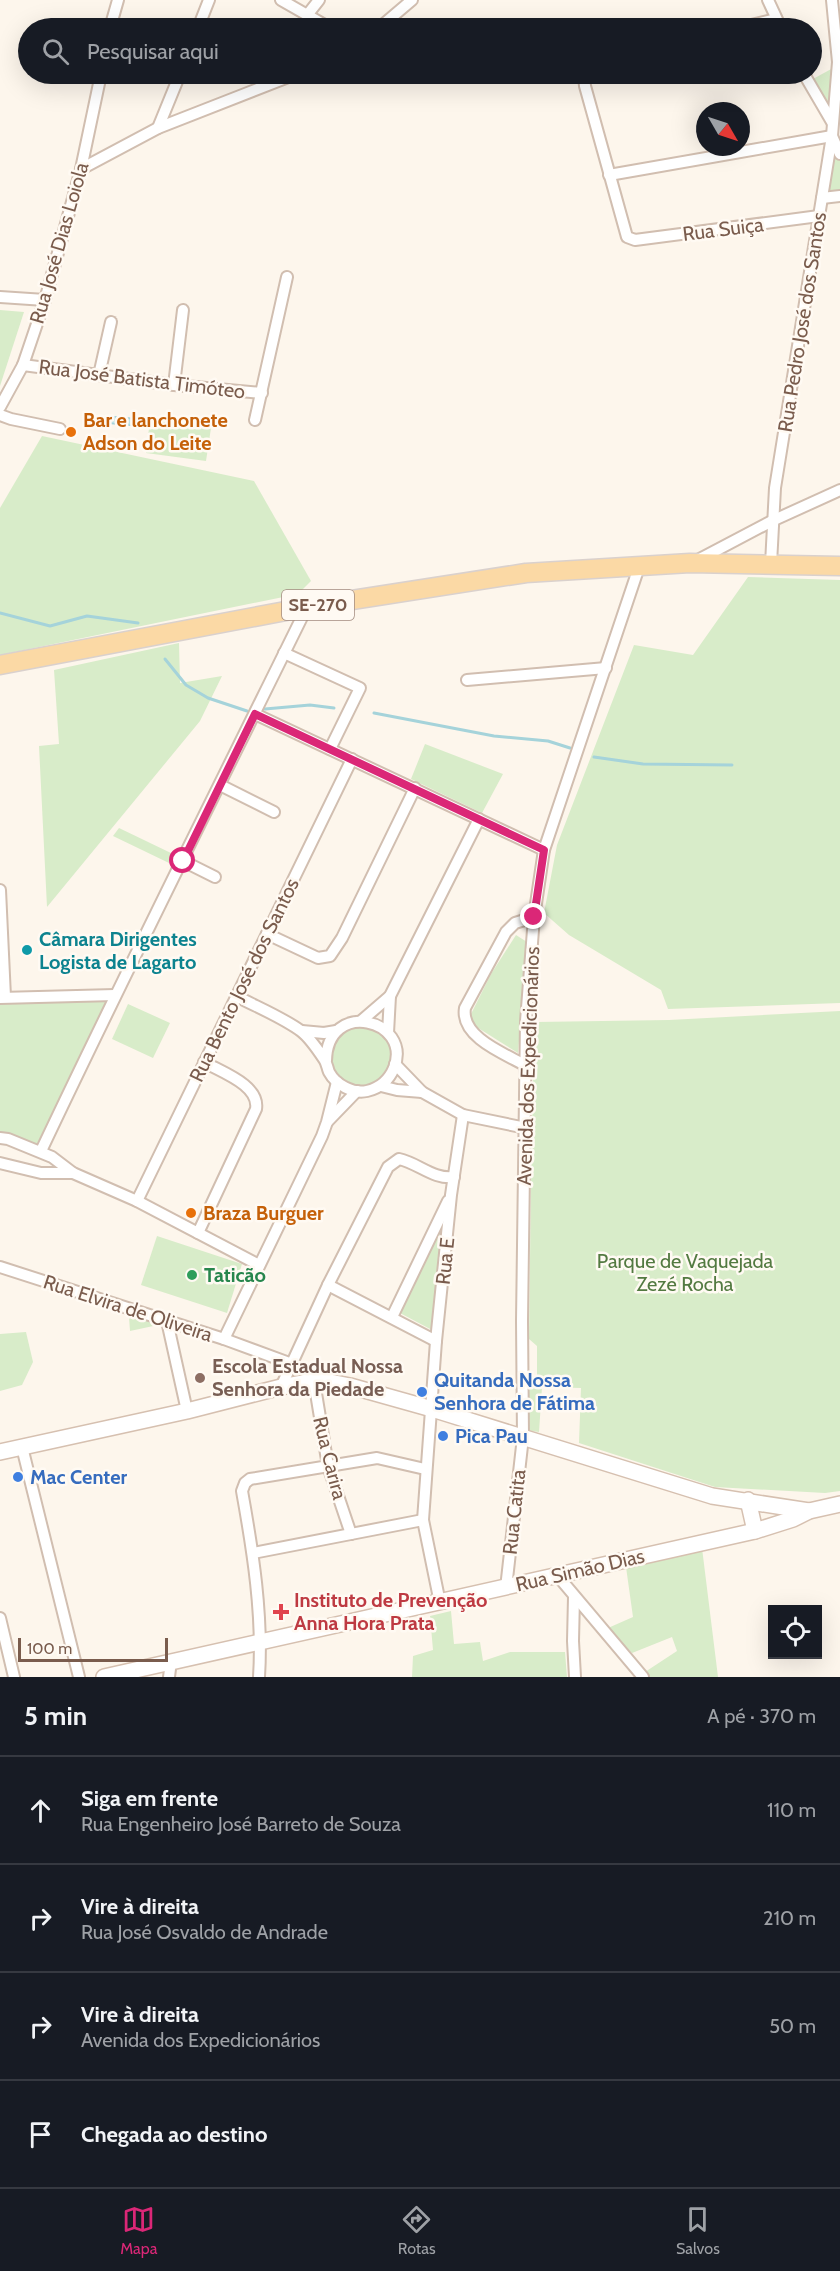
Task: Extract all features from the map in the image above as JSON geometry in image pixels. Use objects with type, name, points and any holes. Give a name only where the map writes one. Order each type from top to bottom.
[{"type":"main road","name":"SE-270","points":[[0,665],[307,607],[526,573],[690,564],[840,566]]},
{"type":"main road","points":[[0,1452],[186,1411],[281,1387],[317,1381],[350,1386],[432,1409],[712,1496],[808,1511],[840,1504]]},
{"type":"main road","points":[[748,1500],[755,1531]]},
{"type":"main road","name":"Rua Simão Dias","points":[[104,1677],[170,1669],[261,1641],[440,1603],[755,1531],[793,1519],[808,1511]]},
{"type":"street","points":[[113,18],[118,0]]},
{"type":"street","points":[[202,18],[209,0]]},
{"type":"street","points":[[281,0],[314,18]]},
{"type":"street","points":[[308,14],[319,0]]},
{"type":"street","points":[[391,18],[412,0]]},
{"type":"street","points":[[768,0],[776,18]]},
{"type":"street","name":"Rua Pedro José dos Santos","points":[[771,564],[775,488],[832,136],[838,62],[832,0]]},
{"type":"street","name":"Rua José Dias Loiola","points":[[0,407],[8,396],[22,365],[45,300],[81,169],[99,84]]},
{"type":"street","points":[[158,128],[176,84]]},
{"type":"street","points":[[81,169],[158,128],[270,84]]},
{"type":"street","points":[[585,84],[609,175],[832,136],[840,154]]},
{"type":"street","points":[[810,84],[832,123]]},
{"type":"street","name":"Rua Suiça","points":[[609,175],[627,237],[635,240],[819,216]]},
{"type":"street","points":[[822,198],[840,196]]},
{"type":"street","points":[[255,420],[287,277]]},
{"type":"street","points":[[0,297],[45,300]]},
{"type":"street","points":[[174,385],[183,310]]},
{"type":"street","points":[[99,375],[111,322]]},
{"type":"street","name":"Rua José Batista Timóteo","points":[[22,365],[174,385],[262,393]]},
{"type":"street","points":[[0,415],[60,429]]},
{"type":"street","points":[[690,564],[772,521],[840,490]]},
{"type":"street","name":"Avenida dos Expedicionários","points":[[523,1437],[525,1065],[534,917],[544,850],[639,567]]},
{"type":"street","points":[[41,1151],[115,995],[307,607]]},
{"type":"street","points":[[284,654],[360,688],[330,749]]},
{"type":"street","points":[[467,680],[606,668]]},
{"type":"street","points":[[255,714],[544,850]]},
{"type":"street","name":"Rua Bento José dos Santos","points":[[137,1201],[352,759]]},
{"type":"street","points":[[220,785],[274,812]]},
{"type":"street","points":[[267,934],[318,958],[330,956],[342,938],[414,788]]},
{"type":"street","points":[[361,1021],[390,996],[479,819]]},
{"type":"street","points":[[183,861],[215,878]]},
{"type":"street","points":[[0,890],[2,998],[115,995]]},
{"type":"street","points":[[525,1065],[481,1039],[470,1028],[464,1015],[465,1008],[506,932],[515,923],[534,917]]},
{"type":"street","points":[[236,996],[302,1031],[324,1033],[336,1031]]},
{"type":"street","points":[[388,1033],[390,996]]},
{"type":"street","points":[[361,1021],[381,1027],[388,1033],[395,1048],[396,1064],[387,1080],[381,1086],[369,1091],[347,1089],[337,1082],[328,1070],[326,1061],[326,1050],[336,1031],[348,1023],[361,1021]]},
{"type":"street","points":[[302,1031],[326,1061]]},
{"type":"street","points":[[198,1233],[257,1103],[256,1097],[249,1089],[204,1062]]},
{"type":"street","points":[[396,1064],[422,1092],[463,1114],[526,1128]]},
{"type":"street","points":[[224,1339],[327,1122],[337,1082]]},
{"type":"street","points":[[381,1086],[422,1092]]},
{"type":"street","points":[[327,1122],[357,1091]]},
{"type":"street","name":"Rua E","points":[[440,1603],[423,1520],[425,1469],[451,1195],[463,1114]]},
{"type":"street","points":[[0,1138],[41,1151],[73,1173],[137,1201],[259,1265]]},
{"type":"street","points":[[281,1387],[328,1285],[382,1178],[393,1162],[399,1159],[409,1161],[438,1176],[454,1177]]},
{"type":"street","points":[[55,1174],[60,1162]]},
{"type":"street","points":[[0,1163],[41,1173],[73,1173]]},
{"type":"street","points":[[392,1317],[451,1195]]},
{"type":"street","name":"Rua Elvira de Oliveira","points":[[0,1267],[224,1339],[292,1364],[317,1381]]},
{"type":"street","points":[[328,1285],[436,1341]]},
{"type":"street","points":[[168,1321],[186,1411]]},
{"type":"street","name":"Rua Carira","points":[[317,1381],[328,1466],[351,1534]]},
{"type":"street","name":"Rua Catita","points":[[506,1588],[523,1437]]},
{"type":"street","points":[[22,1447],[80,1677]]},
{"type":"street","points":[[259,1677],[261,1641],[253,1552],[242,1491],[245,1483],[250,1479],[377,1458],[425,1469]]},
{"type":"street","points":[[253,1552],[423,1520]]},
{"type":"street","points":[[557,1575],[643,1677]]},
{"type":"street","points":[[574,1597],[575,1677]]},
{"type":"street","points":[[0,1618],[14,1677]]},
{"type":"green space","points":[[833,68],[832,100],[829,108],[822,100],[815,84],[822,84],[822,74]]},
{"type":"green space","points":[[834,153],[840,161],[840,192],[826,193]]},
{"type":"green space","points":[[0,310],[24,312],[0,386]]},
{"type":"green space","points":[[150,420],[211,428],[206,461],[146,453]]},
{"type":"green space","points":[[42,436],[254,481],[311,581],[298,594],[0,655],[0,508]]},
{"type":"green space","points":[[748,577],[840,580],[840,1003],[668,1009],[661,990],[569,935],[544,913],[557,845],[634,645],[693,655]]},
{"type":"green space","points":[[179,643],[180,683],[222,676],[200,721],[47,907],[39,746],[59,744],[54,670]]},
{"type":"green space","points":[[425,744],[503,774],[482,813],[411,779]]},
{"type":"green space","points":[[119,828],[173,854],[169,863],[113,836]]},
{"type":"green space","points":[[516,935],[527,942],[518,1053],[475,1026],[470,1016],[491,974]]},
{"type":"green space","points":[[108,1000],[36,1146],[0,1134],[0,1002]]},
{"type":"green space","points":[[128,1004],[170,1023],[153,1058],[112,1039]]},
{"type":"green space","name":"Parque de Vaquejada Zezé Rocha","points":[[840,1011],[840,1491],[825,1493],[715,1487],[579,1443],[581,1388],[542,1387],[539,1432],[526,1430],[530,1382],[537,1376],[537,1346],[529,1339],[532,1103],[536,1022],[669,1020]]},
{"type":"green space","points":[[355,1026],[367,1026],[378,1031],[386,1039],[391,1056],[389,1068],[378,1081],[367,1086],[355,1086],[344,1081],[336,1073],[331,1062],[331,1050],[336,1039],[344,1031]]},
{"type":"green space","points":[[444,1221],[432,1330],[400,1313]]},
{"type":"green space","name":"Taticão","points":[[157,1236],[242,1264],[227,1313],[141,1285]]},
{"type":"green space","points":[[129,1317],[160,1323],[130,1331]]},
{"type":"green space","points":[[26,1332],[33,1362],[22,1385],[0,1391],[0,1334]]},
{"type":"green space","points":[[702,1548],[718,1677],[649,1677],[645,1672],[677,1651],[672,1637],[632,1653],[608,1628],[633,1617],[626,1567]]},
{"type":"green space","points":[[451,1611],[454,1644],[480,1642],[483,1661],[510,1652],[565,1652],[567,1677],[412,1677],[413,1656],[433,1650],[430,1616]]},
{"type":"water","points":[[106,416],[139,419],[138,426],[106,423]]},
{"type":"waterway","points":[[0,613],[50,626],[87,616],[138,623]]},
{"type":"waterway","points":[[165,659],[186,685],[208,698],[247,711]]},
{"type":"waterway","points":[[265,709],[310,705],[334,708]]},
{"type":"waterway","points":[[374,713],[494,736],[548,741],[570,748]]},
{"type":"waterway","points":[[594,757],[643,764],[732,765]]},
{"type":"place","name":"Bar e lanchonete Adson do Leite","points":[[71,432]]},
{"type":"place","name":"Câmara Dirigentes Logista de Lagarto","points":[[27,950]]},
{"type":"place","name":"Braza Burguer","points":[[191,1213]]},
{"type":"place","name":"Taticão","points":[[192,1275]]},
{"type":"place","name":"Escola Estadual Nossa Senhora da Piedade","points":[[200,1378]]},
{"type":"place","name":"Quitanda Nossa Senhora de Fátima","points":[[422,1392]]},
{"type":"place","name":"Pica Pau","points":[[443,1436]]},
{"type":"place","name":"Mac Center","points":[[18,1477]]},
{"type":"place","name":"Instituto de Prevenção Anna Hora Prata","points":[[281,1612]]},
{"type":"route","points":[[183,861],[255,714],[544,850],[534,917]]}]
